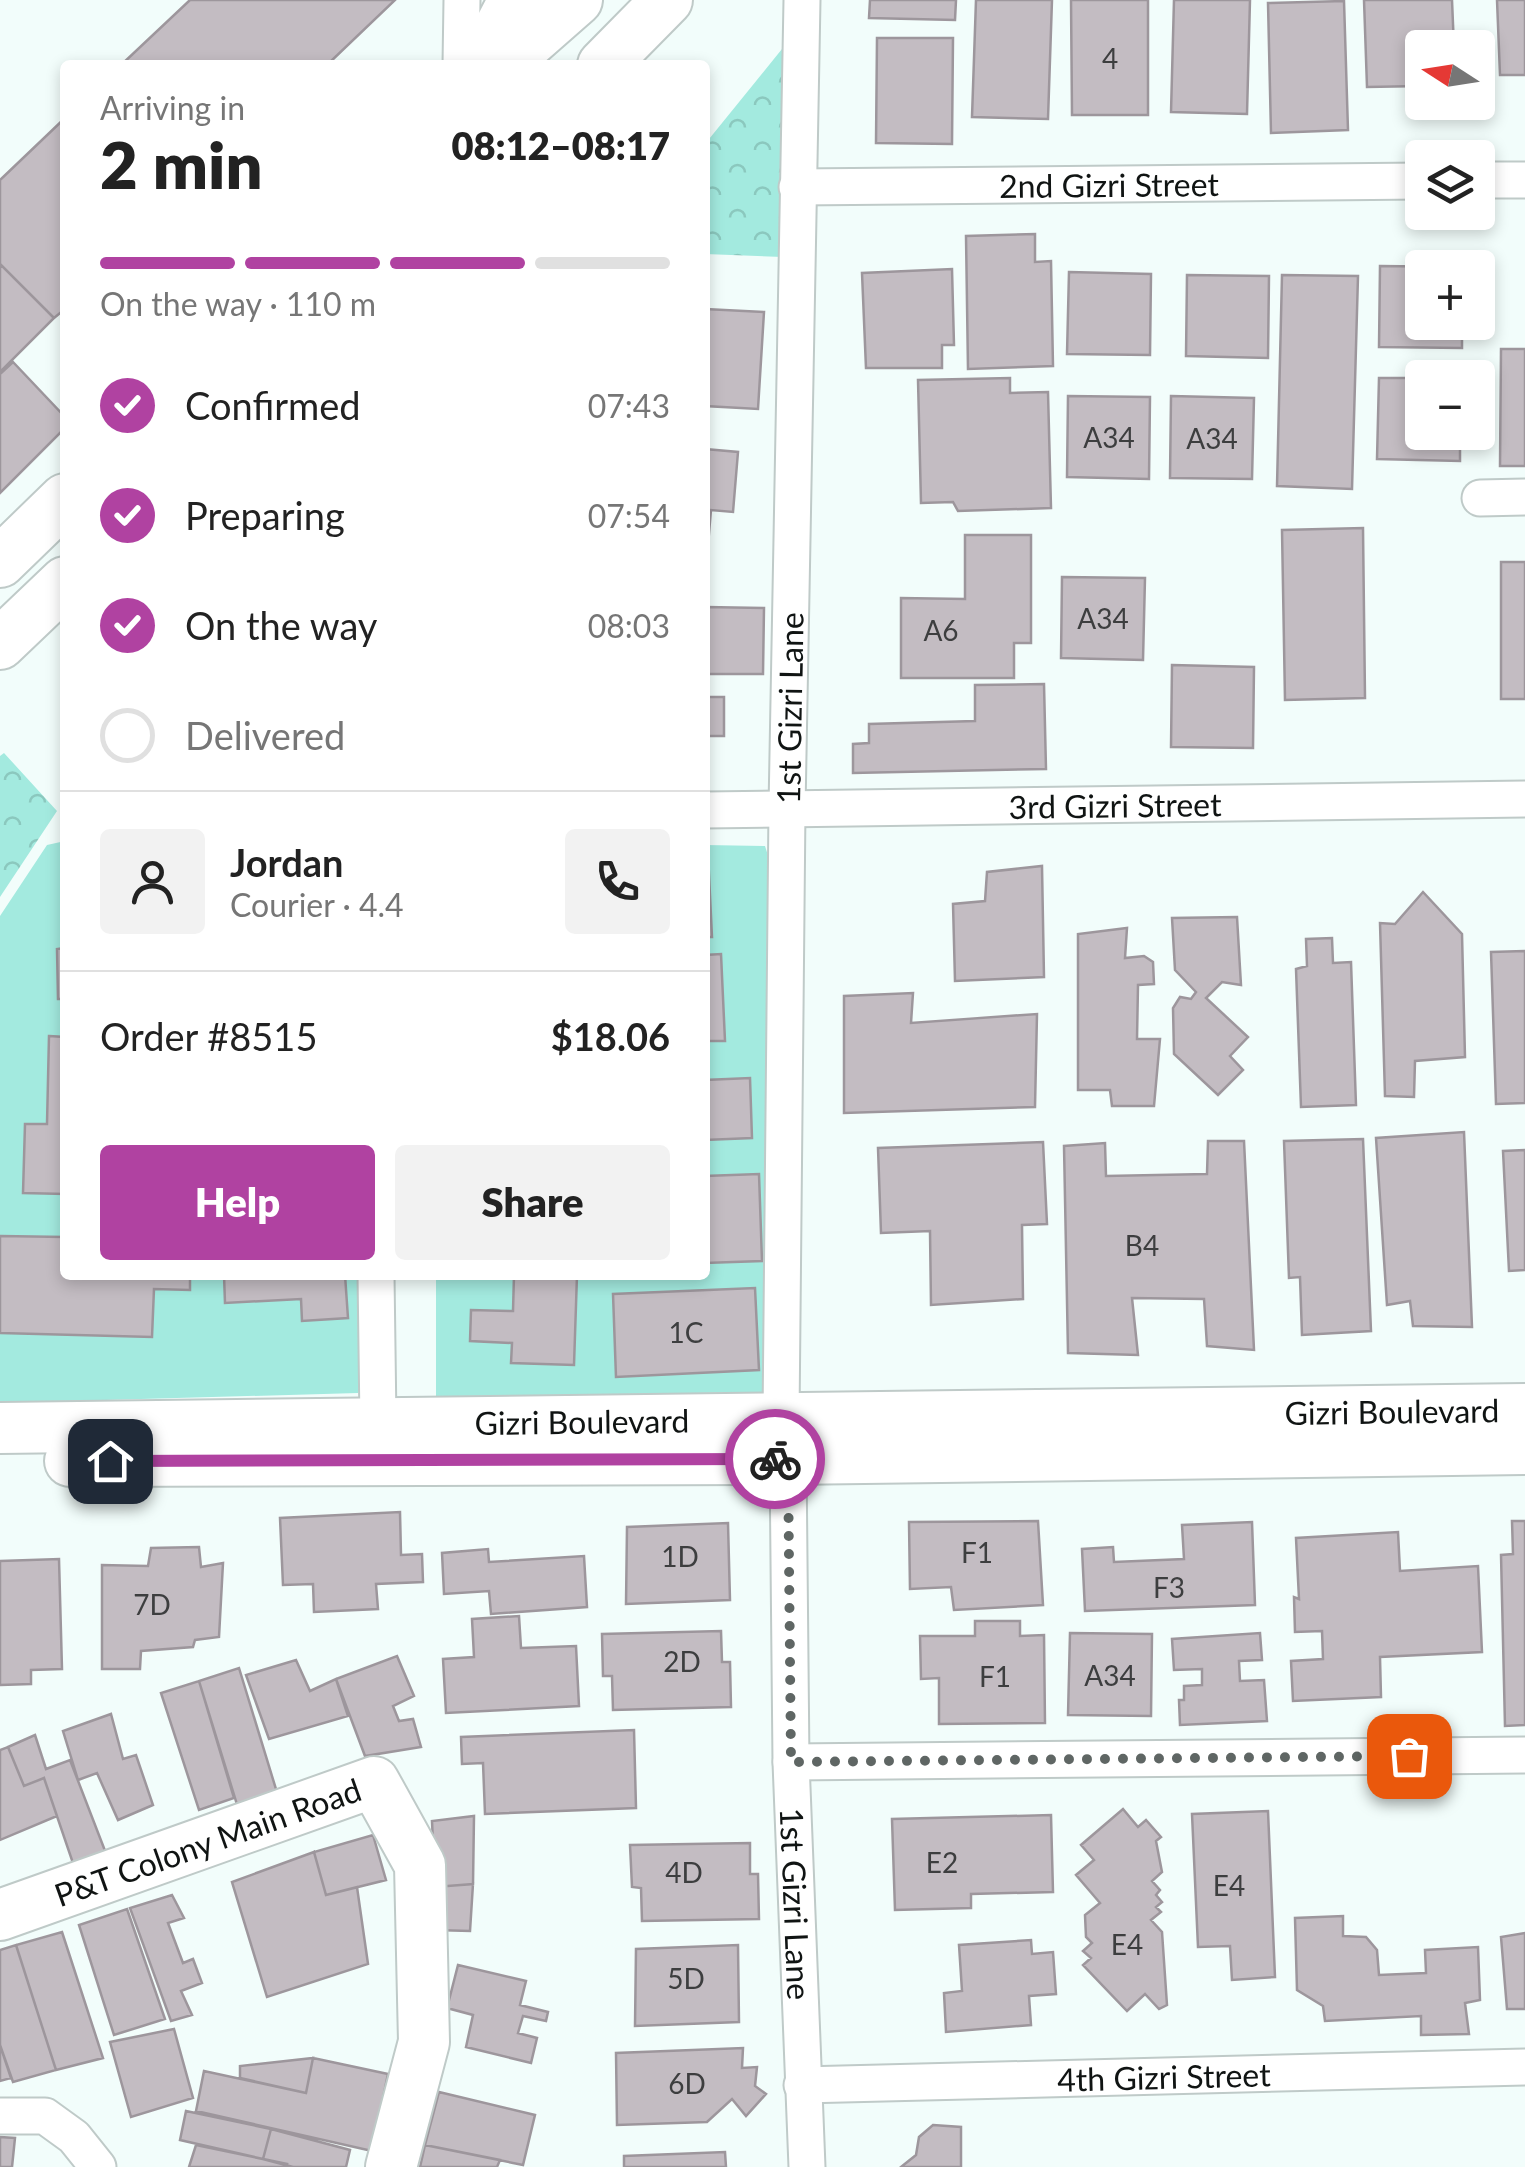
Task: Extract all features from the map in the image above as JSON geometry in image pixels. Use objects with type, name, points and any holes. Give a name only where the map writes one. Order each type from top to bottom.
[{"type":"main road","points":[[483,60],[514,0]]},
{"type":"main road","points":[[509,60],[577,0]]},
{"type":"main road","points":[[607,60],[667,0]]},
{"type":"main road","points":[[0,562],[60,504]]},
{"type":"main road","points":[[0,644],[60,587]]},
{"type":"main road","name":"Gizri Boulevard","points":[[0,1462],[785,1439],[1525,1409]]},
{"type":"main road","name":"Gizri Boulevard","points":[[0,1428],[378,1422],[785,1439],[1525,1449]]},
{"type":"main road","name":"P&T Colony Main Road","points":[[0,1915],[374,1782],[420,1865],[424,2042],[390,2167]]},
{"type":"street","points":[[461,60],[462,0]]},
{"type":"street","name":"1st Gizri Lane","points":[[802,0],[787,808],[785,1439],[791,1762],[806,2167]]},
{"type":"street","points":[[1495,180],[1525,180]]},
{"type":"street","name":"2nd Gizri Street","points":[[797,187],[1405,181]]},
{"type":"street","points":[[1480,498],[1525,497]]},
{"type":"street","name":"3rd Gizri Street","points":[[710,810],[1525,799]]},
{"type":"street","points":[[376,1280],[378,1422]]},
{"type":"street","points":[[791,1762],[1525,1755]]},
{"type":"street","name":"4th Gizri Street","points":[[802,2085],[1525,2067]]},
{"type":"street","points":[[0,2116],[46,2116],[74,2136],[98,2167]]},
{"type":"green space","points":[[786,44],[783,257],[710,254],[710,138]]},
{"type":"green space","points":[[4,753],[57,811],[0,897],[0,756]]},
{"type":"green space","points":[[60,842],[60,1280],[366,1280],[368,1377],[358,1393],[0,1403],[0,916],[47,845]]},
{"type":"green space","points":[[710,845],[765,846],[772,868],[770,1392],[436,1397],[436,1280],[710,1280]]},
{"type":"building","points":[[190,0],[395,0],[332,60],[126,60]]},
{"type":"building","points":[[870,0],[956,0],[955,20],[869,18]]},
{"type":"building","points":[[976,0],[1052,0],[1048,119],[972,117]]},
{"type":"building","points":[[1071,0],[1148,0],[1148,115],[1072,115]]},
{"type":"building","points":[[1174,0],[1250,0],[1247,114],[1171,112]]},
{"type":"building","points":[[1364,0],[1452,0],[1453,30],[1405,30],[1405,86],[1367,87]]},
{"type":"building","points":[[1497,0],[1525,0],[1525,75],[1500,75]]},
{"type":"building","points":[[1344,1],[1348,130],[1271,133],[1268,3]]},
{"type":"building","points":[[877,38],[953,38],[952,144],[876,143]]},
{"type":"building","points":[[60,123],[60,313],[54,318],[0,264],[0,180]]},
{"type":"building","points":[[1035,234],[1035,262],[1051,261],[1053,366],[968,369],[966,236]]},
{"type":"building","points":[[0,264],[54,318],[0,372]]},
{"type":"building","points":[[1380,266],[1405,266],[1405,340],[1462,340],[1462,348],[1379,347]]},
{"type":"building","points":[[952,269],[954,345],[942,345],[942,368],[866,368],[862,273]]},
{"type":"building","points":[[1069,272],[1151,274],[1150,355],[1067,354]]},
{"type":"building","points":[[1187,275],[1269,276],[1268,358],[1186,356]]},
{"type":"building","points":[[1282,275],[1358,276],[1352,489],[1277,486]]},
{"type":"building","points":[[710,309],[764,312],[758,409],[710,406]]},
{"type":"building","points":[[1501,349],[1525,349],[1525,466],[1500,466]]},
{"type":"building","points":[[13,362],[60,412],[60,433],[0,493],[0,374]]},
{"type":"building","points":[[1010,378],[1010,393],[1048,392],[1051,508],[958,511],[953,502],[921,503],[918,380]]},
{"type":"building","points":[[1379,378],[1405,378],[1405,450],[1460,450],[1460,461],[1377,459]]},
{"type":"building","points":[[1068,396],[1150,397],[1149,479],[1067,477]]},
{"type":"building","points":[[1171,396],[1254,398],[1252,479],[1170,478]]},
{"type":"building","points":[[710,449],[738,452],[733,512],[711,510],[710,522]]},
{"type":"building","points":[[1363,528],[1365,698],[1285,700],[1282,530]]},
{"type":"building","points":[[965,535],[1031,535],[1031,643],[1014,643],[1014,678],[901,678],[901,598],[965,599]]},
{"type":"building","points":[[1501,562],[1525,562],[1525,699],[1501,699]]},
{"type":"building","points":[[1062,577],[1145,578],[1143,660],[1061,658]]},
{"type":"building","points":[[710,607],[764,608],[763,674],[710,674]]},
{"type":"building","points":[[1172,665],[1254,667],[1253,748],[1171,747]]},
{"type":"building","points":[[1044,684],[1046,769],[853,773],[853,744],[869,743],[869,724],[975,721],[975,685]]},
{"type":"building","points":[[710,697],[724,697],[724,736],[710,736]]},
{"type":"building","points":[[1042,866],[1044,977],[955,981],[953,904],[985,901],[987,872]]},
{"type":"building","points":[[1423,892],[1462,934],[1465,1057],[1415,1061],[1414,1097],[1385,1096],[1380,923],[1395,924]]},
{"type":"building","points":[[1237,917],[1241,985],[1222,982],[1206,998],[1248,1037],[1230,1056],[1243,1070],[1218,1095],[1174,1054],[1173,1008],[1180,997],[1191,999],[1196,992],[1175,970],[1172,918]]},
{"type":"building","points":[[1127,928],[1125,958],[1144,956],[1153,962],[1154,984],[1138,985],[1137,1039],[1160,1039],[1154,1106],[1112,1106],[1110,1090],[1078,1090],[1078,934]]},
{"type":"building","points":[[1332,938],[1333,963],[1351,962],[1356,1105],[1301,1107],[1296,969],[1307,966],[1306,939]]},
{"type":"building","points":[[60,949],[60,999],[58,999]]},
{"type":"building","points":[[1525,951],[1525,1103],[1496,1104],[1491,952]]},
{"type":"building","points":[[721,954],[725,1041],[710,1041],[710,955]]},
{"type":"building","points":[[913,993],[911,1023],[1037,1014],[1035,1107],[844,1113],[844,996]]},
{"type":"building","points":[[49,1036],[60,1037],[60,1194],[23,1193],[25,1124],[47,1124]]},
{"type":"building","points":[[750,1078],[752,1138],[710,1140],[710,1080]]},
{"type":"building","points":[[1464,1132],[1472,1327],[1413,1326],[1410,1301],[1387,1305],[1376,1138]]},
{"type":"building","points":[[1363,1139],[1371,1331],[1302,1335],[1300,1277],[1289,1278],[1284,1141]]},
{"type":"building","points":[[1208,1141],[1244,1141],[1254,1350],[1207,1346],[1204,1299],[1132,1298],[1138,1355],[1068,1353],[1064,1146],[1105,1143],[1106,1176],[1207,1174]]},
{"type":"building","points":[[1043,1142],[1047,1224],[1022,1225],[1023,1299],[931,1305],[930,1231],[881,1233],[878,1148]]},
{"type":"building","points":[[1525,1150],[1525,1270],[1509,1271],[1503,1151]]},
{"type":"building","points":[[759,1174],[762,1261],[710,1263],[710,1176]]},
{"type":"building","points":[[0,1236],[60,1237],[60,1280],[190,1280],[190,1290],[154,1289],[152,1337],[0,1333]]},
{"type":"building","points":[[224,1280],[345,1280],[348,1318],[302,1321],[301,1299],[225,1303]]},
{"type":"building","points":[[514,1280],[577,1280],[574,1365],[511,1363],[512,1343],[470,1341],[471,1310],[513,1311]]},
{"type":"building","points":[[755,1288],[759,1370],[616,1377],[613,1294]]},
{"type":"building","points":[[400,1512],[401,1555],[422,1554],[423,1582],[376,1584],[378,1609],[314,1612],[313,1584],[283,1585],[280,1518]]},
{"type":"building","points":[[1038,1521],[1043,1605],[954,1610],[951,1587],[910,1589],[909,1522]]},
{"type":"building","points":[[1512,1521],[1525,1521],[1525,1725],[1505,1726],[1501,1555],[1513,1554]]},
{"type":"building","points":[[1252,1522],[1255,1605],[1085,1611],[1082,1549],[1113,1547],[1114,1562],[1184,1559],[1182,1525]]},
{"type":"building","points":[[728,1523],[730,1600],[626,1604],[627,1527]]},
{"type":"building","points":[[1398,1532],[1400,1571],[1478,1566],[1482,1652],[1380,1657],[1381,1697],[1293,1701],[1291,1661],[1323,1659],[1322,1631],[1295,1632],[1294,1597],[1299,1599],[1296,1538]]},
{"type":"building","points":[[199,1547],[201,1567],[223,1563],[219,1637],[195,1640],[193,1647],[141,1651],[140,1669],[102,1669],[102,1565],[148,1566],[151,1548]]},
{"type":"building","points":[[488,1549],[489,1562],[584,1556],[587,1607],[491,1614],[489,1591],[444,1594],[442,1553]]},
{"type":"building","points":[[59,1559],[62,1669],[31,1670],[31,1684],[0,1685],[0,1561]]},
{"type":"building","points":[[519,1616],[521,1648],[576,1646],[579,1706],[446,1713],[443,1659],[474,1657],[472,1619]]},
{"type":"building","points":[[975,1621],[1020,1621],[1020,1636],[1044,1635],[1045,1723],[939,1724],[939,1678],[921,1679],[920,1636],[975,1636]]},
{"type":"building","points":[[721,1631],[722,1662],[730,1662],[731,1707],[613,1710],[612,1676],[603,1676],[602,1634]]},
{"type":"building","points":[[1070,1633],[1152,1634],[1151,1716],[1068,1715]]},
{"type":"building","points":[[1260,1633],[1262,1660],[1239,1661],[1240,1681],[1264,1680],[1267,1721],[1180,1725],[1179,1700],[1184,1700],[1184,1686],[1202,1685],[1202,1669],[1174,1670],[1172,1639]]},
{"type":"building","points":[[397,1656],[414,1696],[393,1706],[399,1721],[413,1719],[421,1747],[365,1756],[336,1679]]},
{"type":"building","points":[[296,1660],[310,1691],[336,1679],[348,1716],[269,1739],[246,1675]]},
{"type":"building","points":[[239,1668],[279,1799],[239,1811],[199,1681]]},
{"type":"building","points":[[199,1681],[234,1798],[199,1810],[161,1693]]},
{"type":"building","points":[[111,1714],[123,1759],[136,1755],[153,1805],[118,1820],[97,1773],[78,1780],[63,1731]]},
{"type":"building","points":[[634,1730],[636,1808],[485,1814],[483,1763],[462,1764],[461,1737]]},
{"type":"building","points":[[35,1735],[46,1769],[70,1760],[107,1856],[76,1872],[44,1778],[24,1786],[8,1747]]},
{"type":"building","points":[[8,1747],[24,1786],[44,1778],[57,1816],[0,1840],[0,1750]]},
{"type":"building","points":[[1123,1809],[1138,1827],[1146,1820],[1161,1837],[1156,1841],[1162,1872],[1152,1881],[1160,1890],[1156,1895],[1162,1902],[1156,1907],[1161,1912],[1151,1920],[1162,1932],[1167,2005],[1159,2009],[1145,1994],[1127,2011],[1083,1965],[1091,1958],[1083,1951],[1092,1943],[1086,1937],[1085,1915],[1100,1903],[1076,1875],[1094,1860],[1081,1845]]},
{"type":"building","points":[[1268,1811],[1275,1977],[1232,1980],[1230,1946],[1198,1947],[1192,1814]]},
{"type":"building","points":[[1051,1815],[1053,1892],[971,1894],[971,1908],[895,1910],[892,1819]]},
{"type":"building","points":[[474,1816],[473,1884],[435,1887],[432,1821]]},
{"type":"building","points":[[373,1835],[386,1880],[326,1895],[314,1852]]},
{"type":"building","points":[[750,1843],[750,1874],[758,1874],[759,1919],[642,1921],[641,1888],[632,1887],[630,1845]]},
{"type":"building","points":[[314,1852],[326,1895],[357,1887],[368,1964],[267,1997],[232,1882]]},
{"type":"building","points":[[473,1884],[470,1931],[435,1930],[435,1887]]},
{"type":"building","points":[[172,1895],[184,1918],[168,1923],[183,1963],[193,1959],[202,1983],[181,1991],[192,2015],[171,2021],[130,1908]]},
{"type":"building","points":[[127,1909],[165,2019],[114,2035],[79,1925]]},
{"type":"building","points":[[1343,1916],[1343,1936],[1366,1937],[1377,1950],[1379,1975],[1426,1973],[1425,1950],[1478,1947],[1480,2000],[1465,2003],[1469,2034],[1421,2035],[1421,2016],[1325,2021],[1323,2006],[1297,1990],[1295,1918]]},
{"type":"building","points":[[62,1932],[103,2058],[56,2070],[16,1945]]},
{"type":"building","points":[[1525,1933],[1525,2009],[1507,2009],[1501,1937]]},
{"type":"building","points":[[1031,1940],[1032,1954],[1053,1952],[1056,1994],[1029,1996],[1031,2025],[946,2032],[944,1993],[962,1991],[959,1945]]},
{"type":"building","points":[[16,1945],[56,2070],[13,2082],[0,2045],[0,1950]]},
{"type":"building","points":[[738,1945],[739,2022],[635,2026],[636,1949]]},
{"type":"building","points":[[458,1965],[526,1981],[520,2005],[548,2012],[546,2021],[523,2016],[518,2033],[537,2038],[531,2063],[466,2047],[473,2015],[447,2008]]},
{"type":"building","points":[[174,2029],[193,2098],[131,2117],[110,2042]]},
{"type":"building","points":[[0,2045],[11,2078],[0,2081]]},
{"type":"building","points":[[743,2048],[742,2068],[757,2067],[755,2086],[766,2094],[746,2116],[732,2099],[707,2122],[617,2125],[616,2053]]},
{"type":"building","points":[[313,2058],[388,2074],[372,2151],[196,2111],[204,2071],[306,2093]]},
{"type":"building","points":[[313,2058],[306,2093],[240,2078],[240,2066]]},
{"type":"building","points":[[439,2092],[535,2115],[523,2165],[425,2145]]},
{"type":"building","points":[[186,2111],[271,2129],[263,2159],[180,2140]]},
{"type":"building","points":[[933,2125],[961,2127],[961,2167],[901,2167],[916,2155],[919,2137]]},
{"type":"building","points":[[271,2129],[350,2150],[346,2167],[293,2167],[263,2159]]},
{"type":"building","points":[[0,2137],[15,2138],[12,2167],[0,2167]]},
{"type":"building","points":[[196,2145],[287,2164],[189,2167]]},
{"type":"building","points":[[425,2145],[500,2160],[497,2167],[420,2167]]},
{"type":"building","points":[[725,2152],[726,2167],[624,2167],[624,2156]]},
{"type":"way so far","points":[[775,1459],[788,1459],[791,1762],[1409,1756]]},
{"type":"route","points":[[110,1461],[775,1459]]}]
